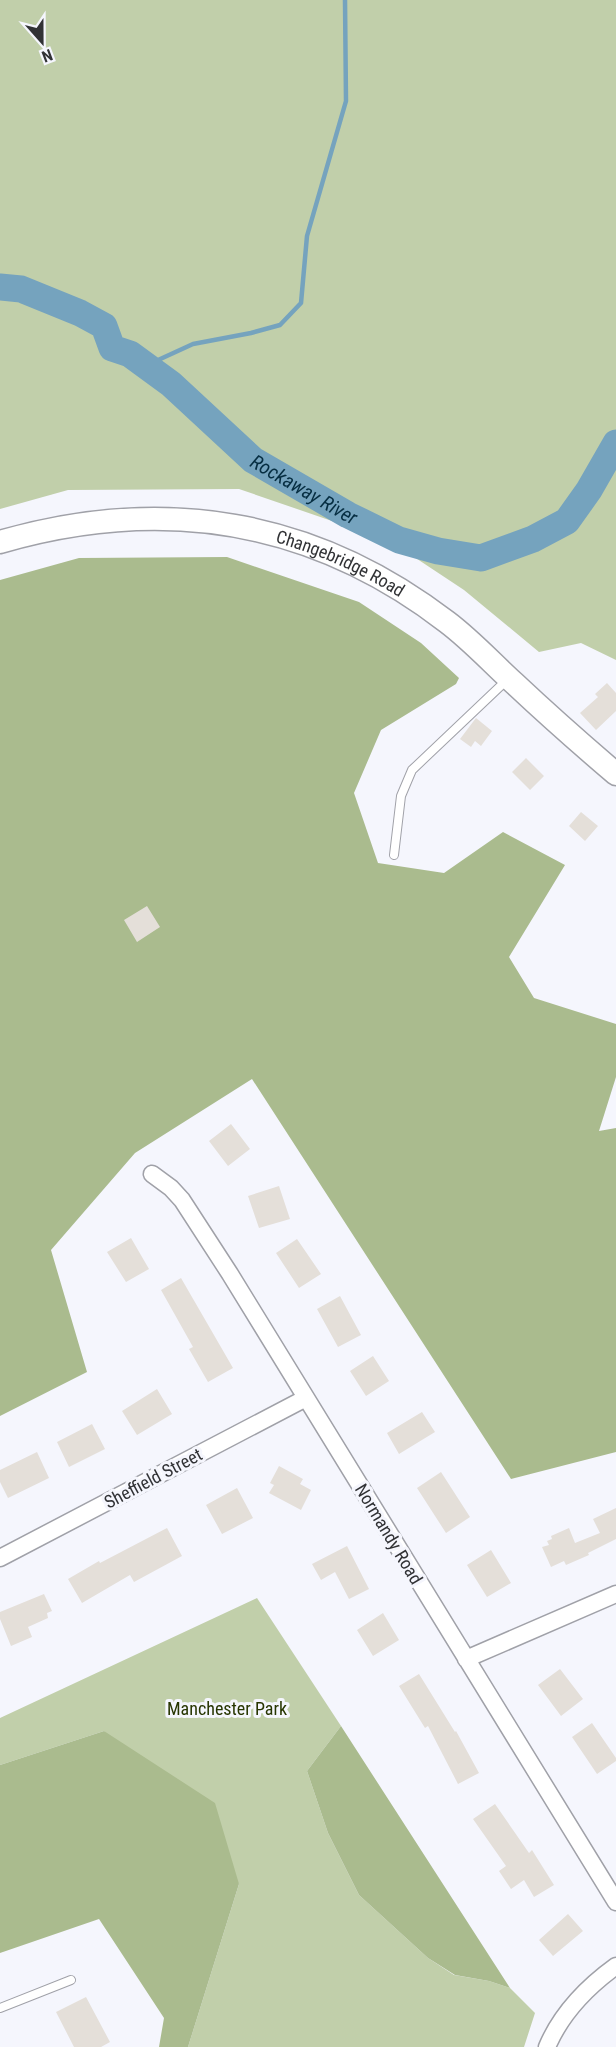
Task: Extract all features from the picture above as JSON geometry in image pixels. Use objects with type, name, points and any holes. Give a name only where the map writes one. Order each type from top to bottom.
[{"type":"main road","name":"Changebridge Road","points":[[0,542],[53,529],[103,521],[144,518],[189,519],[226,524],[267,532],[306,544],[344,559],[381,578],[416,599],[449,623],[561,727],[616,774]]},
{"type":"street","name":"Normandy Road","points":[[152,1174],[171,1188],[182,1200],[616,1902]]},
{"type":"street","name":"Sheffield Street","points":[[0,1558],[306,1398]]},
{"type":"street","points":[[466,1659],[616,1594]]},
{"type":"street","points":[[547,2047],[569,2010],[585,1991],[616,1966]]},
{"type":"lane","points":[[394,855],[401,796],[411,770],[509,678]]},
{"type":"lane","points":[[0,2008],[71,1980]]},
{"type":"green space","points":[[0,0],[616,0],[616,660],[581,643],[539,652],[464,590],[390,541],[239,489],[68,490],[0,509]]},
{"type":"green space","points":[[227,557],[359,602],[421,643],[459,678],[456,684],[381,730],[354,793],[378,863],[444,873],[503,832],[565,865],[509,957],[534,998],[616,1024],[616,1077],[599,1131],[616,1128],[616,1452],[511,1479],[252,1079],[135,1153],[51,1250],[87,1372],[0,1416],[0,580],[79,558]]},
{"type":"green space","name":"Manchester Park","points":[[257,1598],[341,1726],[307,1771],[328,1833],[359,1895],[428,1958],[454,1975],[489,1981],[510,1988],[535,2013],[524,2047],[188,2047],[239,1884],[104,1731],[0,1765],[0,1718]]},
{"type":"green space","points":[[341,1726],[510,1988],[489,1981],[455,1975],[428,1958],[359,1895],[328,1833],[307,1771]]},
{"type":"green space","points":[[104,1731],[215,1803],[239,1884],[188,2047],[159,2047],[164,2018],[99,1919],[0,1953],[0,1765]]},
{"type":"building","points":[[607,683],[616,693],[616,711],[596,730],[580,713],[598,697],[595,694]]},
{"type":"building","points":[[476,718],[492,731],[481,746],[475,741],[471,747],[460,739]]},
{"type":"building","points":[[526,758],[544,776],[530,790],[512,772]]},
{"type":"building","points":[[581,812],[598,826],[585,841],[569,826]]},
{"type":"building","points":[[147,906],[160,927],[137,942],[124,920]]},
{"type":"building","points":[[231,1124],[250,1149],[228,1166],[209,1141]]},
{"type":"building","points":[[279,1186],[290,1219],[259,1228],[248,1196]]},
{"type":"building","points":[[131,1238],[149,1269],[126,1282],[107,1252]]},
{"type":"building","points":[[297,1239],[321,1274],[299,1288],[276,1253]]},
{"type":"building","points":[[181,1278],[233,1368],[208,1382],[189,1349],[193,1347],[161,1290]]},
{"type":"building","points":[[340,1296],[361,1335],[338,1347],[317,1309]]},
{"type":"building","points":[[373,1356],[389,1381],[366,1396],[350,1371]]},
{"type":"building","points":[[157,1389],[172,1414],[137,1435],[122,1411]]},
{"type":"building","points":[[422,1412],[435,1432],[399,1454],[387,1433]]},
{"type":"building","points":[[92,1424],[105,1449],[69,1467],[57,1442]]},
{"type":"building","points":[[37,1452],[49,1478],[8,1498],[0,1482],[0,1470]]},
{"type":"building","points":[[279,1466],[303,1479],[300,1484],[311,1490],[301,1510],[269,1493],[274,1485],[270,1483]]},
{"type":"building","points":[[441,1472],[470,1517],[446,1533],[417,1488]]},
{"type":"building","points":[[237,1488],[253,1518],[222,1534],[206,1505]]},
{"type":"building","points":[[616,1508],[616,1539],[566,1565],[564,1561],[551,1567],[542,1547],[549,1545],[547,1541],[552,1539],[551,1536],[569,1528],[575,1543],[600,1533],[593,1519]]},
{"type":"building","points":[[167,1528],[182,1556],[134,1582],[130,1575],[82,1603],[68,1579],[99,1561],[100,1563]]},
{"type":"building","points":[[347,1546],[369,1589],[349,1599],[335,1572],[321,1580],[312,1564]]},
{"type":"building","points":[[491,1550],[511,1583],[487,1597],[467,1565]]},
{"type":"building","points":[[44,1594],[52,1611],[47,1613],[48,1618],[28,1627],[32,1637],[11,1646],[0,1619],[0,1612]]},
{"type":"building","points":[[383,1613],[399,1640],[373,1656],[357,1630]]},
{"type":"building","points":[[560,1669],[583,1699],[561,1716],[538,1685]]},
{"type":"building","points":[[419,1674],[456,1731],[479,1773],[458,1784],[428,1726],[425,1728],[399,1686]]},
{"type":"building","points":[[592,1723],[616,1758],[616,1761],[597,1774],[572,1737]]},
{"type":"building","points":[[495,1804],[529,1853],[532,1850],[554,1885],[534,1897],[524,1880],[511,1889],[499,1871],[506,1866],[473,1819]]},
{"type":"building","points":[[568,1914],[583,1931],[553,1956],[539,1940]]},
{"type":"building","points":[[86,1997],[110,2042],[101,2047],[74,2047],[56,2012]]},
{"type":"waterway","points":[[145,366],[193,344],[280,325],[301,303],[307,236],[346,101],[345,0]]},
{"type":"waterway","name":"Rockaway River","points":[[0,287],[21,289],[80,313],[104,326],[112,348],[130,354],[171,384],[253,460],[348,515],[399,540],[438,551],[481,558],[533,539],[567,521],[589,490],[616,443]]}]
